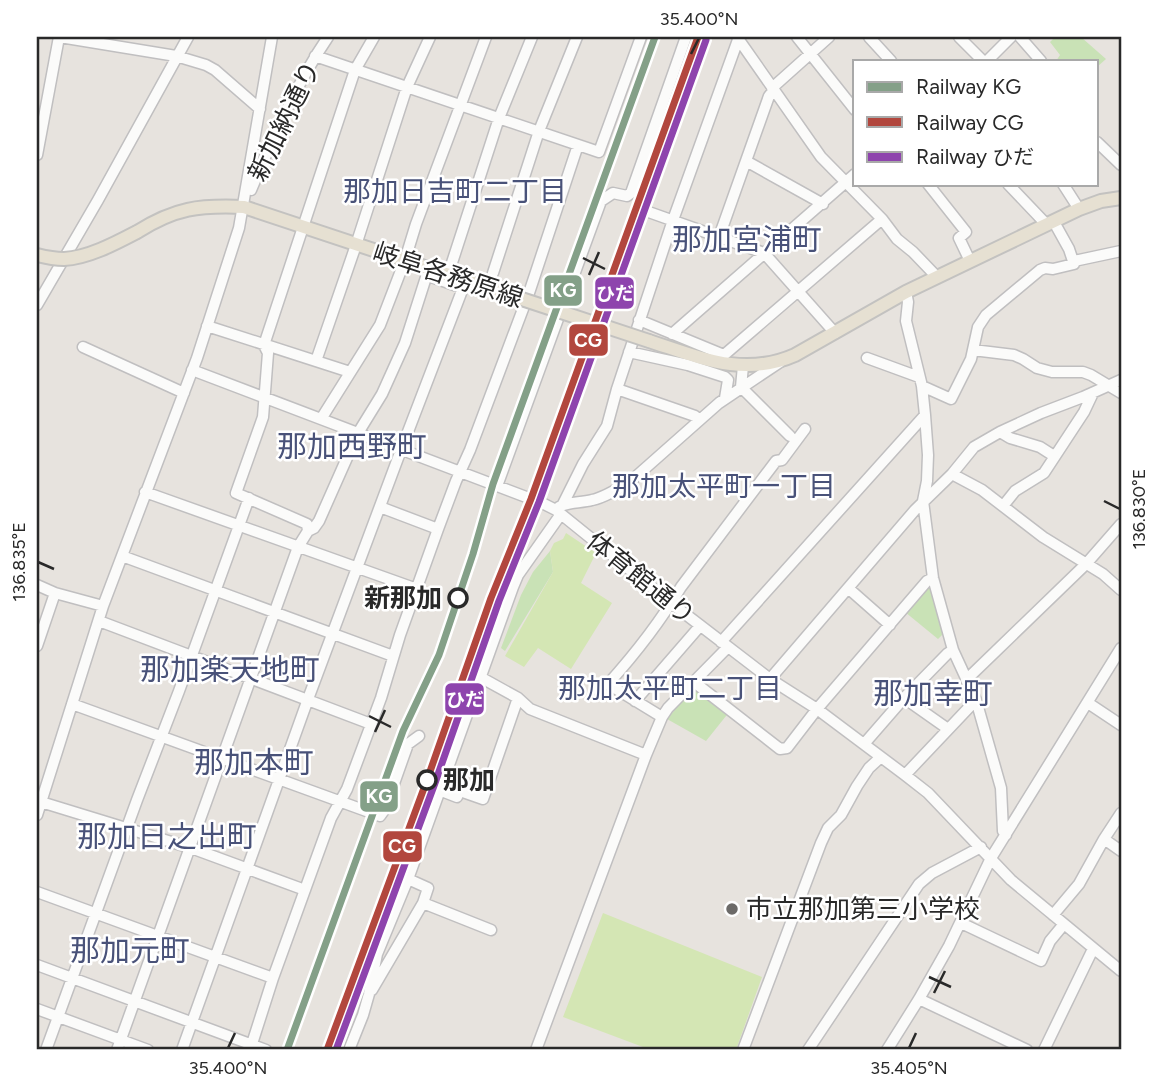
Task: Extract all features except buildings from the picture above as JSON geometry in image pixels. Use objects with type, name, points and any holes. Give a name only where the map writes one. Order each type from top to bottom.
[{"type":"main road","name":"岐阜各務原線","points":[[37,255],[64,259],[102,249],[157,220],[184,210],[214,205],[243,207],[405,260],[428,272],[451,276],[713,361],[752,366],[780,362],[906,292],[1079,209],[1120,197]]},
{"type":"street","points":[[37,155],[59,37],[195,61],[215,70],[260,109]]},
{"type":"street","points":[[37,305],[188,37]]},
{"type":"street","points":[[37,815],[103,606],[184,393],[239,228],[272,37]]},
{"type":"street","name":"新加納通り","points":[[243,207],[282,120],[315,56],[328,37]]},
{"type":"street","points":[[308,531],[307,524],[236,492],[262,417],[268,353],[264,345],[355,70],[374,37]]},
{"type":"street","points":[[316,361],[407,87],[430,37]]},
{"type":"street","points":[[321,419],[380,324],[486,37]]},
{"type":"street","points":[[451,276],[499,118],[532,37]]},
{"type":"street","points":[[493,273],[539,131],[577,37]]},
{"type":"street","points":[[315,56],[599,152],[641,37]]},
{"type":"street","points":[[497,486],[601,201],[613,193],[627,196],[631,193],[686,37]]},
{"type":"street","points":[[738,37],[821,157],[882,219],[897,239],[937,277]]},
{"type":"street","points":[[349,1050],[363,1015],[377,954],[408,878],[518,575],[560,509],[583,464],[607,426],[639,320],[738,37]]},
{"type":"street","points":[[797,37],[853,107]]},
{"type":"street","points":[[719,237],[772,89],[829,37]]},
{"type":"street","points":[[869,37],[890,60]]},
{"type":"street","points":[[959,37],[984,60]]},
{"type":"street","points":[[986,60],[1011,37]]},
{"type":"street","points":[[1020,37],[1040,60]]},
{"type":"street","points":[[1098,143],[1121,164]]},
{"type":"street","points":[[251,1047],[331,818],[347,789],[438,529],[529,293],[578,145]]},
{"type":"street","points":[[746,160],[822,204]]},
{"type":"street","points":[[673,334],[853,176]]},
{"type":"street","points":[[930,186],[966,232],[959,238],[970,261]]},
{"type":"street","points":[[1010,186],[1050,223],[1069,249],[1074,261]]},
{"type":"street","points":[[1064,186],[1079,209]]},
{"type":"street","points":[[643,210],[765,253],[835,333]]},
{"type":"street","points":[[639,320],[724,355],[882,219]]},
{"type":"street","points":[[867,358],[920,381],[951,399],[967,369],[978,327],[995,307],[1040,270],[1053,270],[1074,264],[1074,261],[1121,251]]},
{"type":"street","points":[[119,1045],[298,547],[308,531],[319,522],[358,433],[382,394],[405,343],[428,272],[463,288],[308,699],[182,1050]]},
{"type":"street","points":[[906,292],[906,321],[925,415],[928,455],[923,501],[933,578],[953,650],[976,699],[1001,788],[1003,831],[1006,835]]},
{"type":"street","points":[[207,326],[350,372]]},
{"type":"street","points":[[83,347],[184,393]]},
{"type":"street","points":[[973,350],[1014,355],[1031,365],[1052,372],[1091,374],[1121,393]]},
{"type":"street","points":[[629,352],[688,365],[725,377],[728,380],[725,398]]},
{"type":"street","points":[[560,509],[595,499],[632,480],[725,398],[780,362]]},
{"type":"street","points":[[741,387],[743,366]]},
{"type":"street","name":"体育館通り","points":[[192,370],[560,509],[671,603],[770,679]]},
{"type":"street","points":[[1121,380],[1000,432],[974,447],[952,474],[923,501],[770,679],[817,709],[928,793],[1011,880],[1121,971]]},
{"type":"street","points":[[741,387],[790,436]]},
{"type":"street","points":[[617,389],[695,415],[699,420]]},
{"type":"street","points":[[1003,506],[1015,491],[1045,472],[1084,412],[1093,392]]},
{"type":"street","points":[[536,1050],[662,717],[925,415]]},
{"type":"street","points":[[662,717],[608,684],[632,658],[681,587],[776,461],[782,460],[805,429]]},
{"type":"street","points":[[1000,432],[1010,438],[1040,447],[1054,456]]},
{"type":"street","points":[[952,474],[982,490],[1052,543],[1103,574],[1121,590]]},
{"type":"street","points":[[145,492],[417,589]]},
{"type":"street","points":[[46,1050],[249,498]]},
{"type":"street","points":[[380,507],[438,529]]},
{"type":"street","points":[[966,680],[1086,564],[1121,524]]},
{"type":"street","points":[[122,556],[393,656]]},
{"type":"street","points":[[694,682],[780,749],[787,748],[817,709],[927,581],[933,578]]},
{"type":"street","points":[[37,585],[55,593],[103,606]]},
{"type":"street","points":[[848,588],[890,625]]},
{"type":"street","points":[[37,646],[55,593]]},
{"type":"street","points":[[99,621],[371,724]]},
{"type":"street","points":[[635,701],[701,626]]},
{"type":"street","points":[[887,1050],[961,923],[991,858],[1121,648]]},
{"type":"street","points":[[864,744],[904,698],[953,650]]},
{"type":"street","points":[[480,677],[518,698],[530,709],[646,755]]},
{"type":"street","points":[[439,790],[457,797],[458,793],[463,792],[483,799],[518,698]]},
{"type":"street","points":[[904,698],[948,729]]},
{"type":"street","points":[[905,775],[976,699]]},
{"type":"street","points":[[1088,703],[1121,724]]},
{"type":"street","points":[[72,704],[380,816],[385,809],[408,744],[419,736]]},
{"type":"street","points":[[743,1050],[828,828],[849,803],[863,777],[881,757]]},
{"type":"street","points":[[41,802],[191,848],[305,890]]},
{"type":"street","points":[[1053,915],[1079,884],[1121,813]]},
{"type":"street","points":[[1104,839],[1121,851]]},
{"type":"street","points":[[808,1050],[919,884],[932,873],[981,847]]},
{"type":"street","points":[[369,994],[424,903],[428,888],[408,878]]},
{"type":"street","points":[[37,892],[273,978]]},
{"type":"street","points":[[424,903],[491,930]]},
{"type":"street","points":[[961,923],[1041,961],[1050,941],[1064,923]]},
{"type":"street","points":[[1044,1050],[1094,949]]},
{"type":"street","points":[[37,965],[192,1022],[251,1047],[266,1050]]},
{"type":"street","points":[[919,999],[1027,1050]]},
{"type":"street","points":[[37,1009],[119,1045],[148,1050]]},
{"type":"green space","points":[[1055,37],[1081,37],[1106,59],[1098,66],[1098,60],[1057,60],[1060,55],[1050,42]]},
{"type":"green space","points":[[566,533],[596,553],[581,583],[612,603],[571,669],[538,648],[524,667],[505,656],[553,572],[550,551],[554,543],[563,539]]},
{"type":"green space","points":[[550,551],[553,572],[505,651],[501,648],[521,595],[533,572]]},
{"type":"green space","points":[[933,580],[945,632],[938,639],[905,612]]},
{"type":"green space","points":[[696,684],[730,711],[706,741],[667,719]]},
{"type":"green space","points":[[603,913],[762,977],[736,1050],[651,1050],[563,1017]]},
{"type":"rail line","name":"KG","points":[[287,1050],[403,731],[439,655],[493,484],[655,37]]},
{"type":"rail line","name":"CG","points":[[327,1050],[698,37]]},
{"type":"rail line","name":"ひだ","points":[[336,1050],[499,601],[539,502],[706,40]]},
{"type":"place","name":"新那加","points":[[458,598]]},
{"type":"place","name":"那加","points":[[427,780]]},
{"type":"place","name":"市立那加第三小学校","points":[[732,909]]},
{"type":"district","name":"那加日吉町二丁目","points":[[455,191]]},
{"type":"district","name":"那加宮浦町","points":[[747,240]]},
{"type":"district","name":"那加西野町","points":[[352,447]]},
{"type":"district","name":"那加太平町一丁目","points":[[724,486]]},
{"type":"district","name":"那加楽天地町","points":[[230,670]]},
{"type":"district","name":"那加太平町二丁目","points":[[670,688]]},
{"type":"district","name":"那加幸町","points":[[933,694]]},
{"type":"district","name":"那加本町","points":[[254,763]]},
{"type":"district","name":"那加日之出町","points":[[167,837]]},
{"type":"district","name":"那加元町","points":[[130,951]]}]
